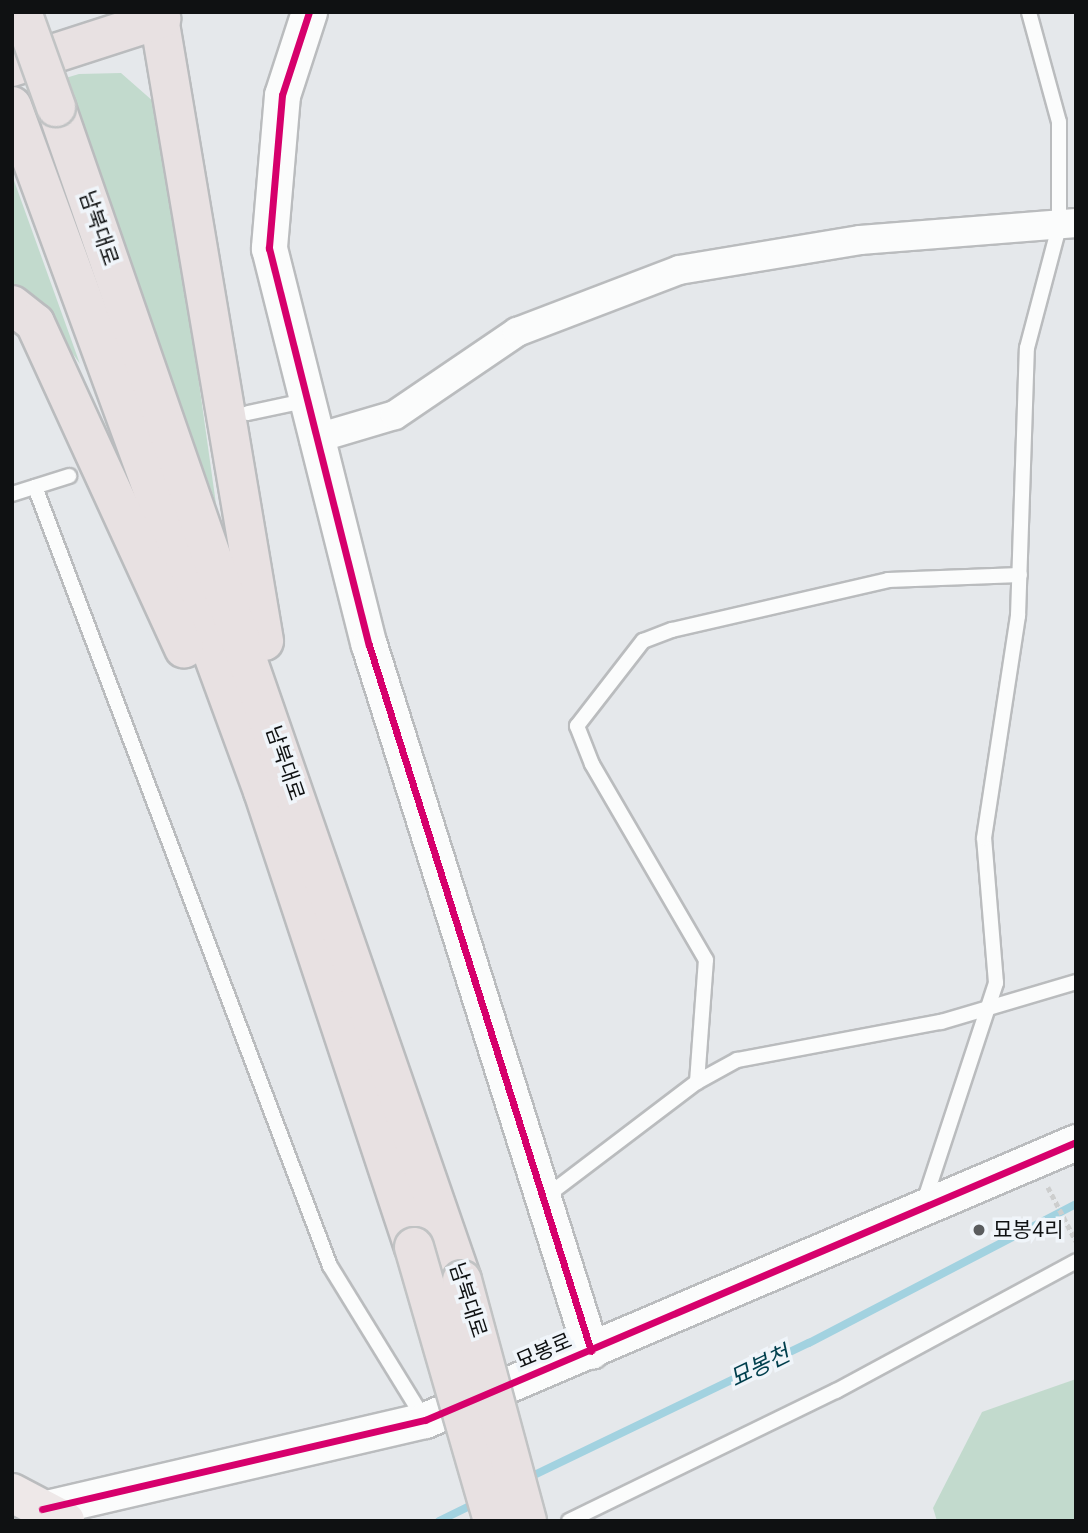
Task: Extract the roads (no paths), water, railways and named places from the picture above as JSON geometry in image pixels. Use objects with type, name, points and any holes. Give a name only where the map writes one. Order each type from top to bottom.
[{"type":"highway","name":"남북대로","points":[[22,12],[56,107],[277,786],[493,1521]]},
{"type":"highway","points":[[12,67],[159,15],[246,549],[277,786]]},
{"type":"highway","name":"남북대로","points":[[15,114],[277,786],[462,1280],[527,1521]]},
{"type":"highway","points":[[12,305],[35,323],[97,450],[173,619],[216,736],[277,786]]},
{"type":"street","points":[[309,12],[282,96],[269,248],[304,401],[369,645],[591,1351]]},
{"type":"street","points":[[314,439],[395,415],[517,332],[679,270],[860,240],[1067,225]]},
{"type":"street","name":"묘봉로","points":[[40,1508],[425,1420],[1076,1142]]},
{"type":"lane","points":[[922,1209],[996,983],[984,838],[1020,575],[1027,348],[1067,225],[1059,122],[1029,12]]},
{"type":"lane","points":[[248,413],[304,401]]},
{"type":"lane","points":[[12,494],[69,476]]},
{"type":"lane","points":[[35,487],[330,1266],[425,1420]]},
{"type":"lane","points":[[697,1082],[706,960],[592,764],[577,726],[643,640],[672,630],[888,580],[1020,575]]},
{"type":"lane","points":[[543,1199],[697,1082],[737,1060],[986,1010],[1076,982]]},
{"type":"lane","points":[[569,1521],[836,1391],[1076,1261]]},
{"type":"waterway","name":"묘봉천","points":[[528,1478],[809,1343],[1076,1204]]},
{"type":"waterway","name":"묘봉천","points":[[439,1521],[478,1502]]},
{"type":"place","name":"묘봉4리","points":[[979,1230]]}]
